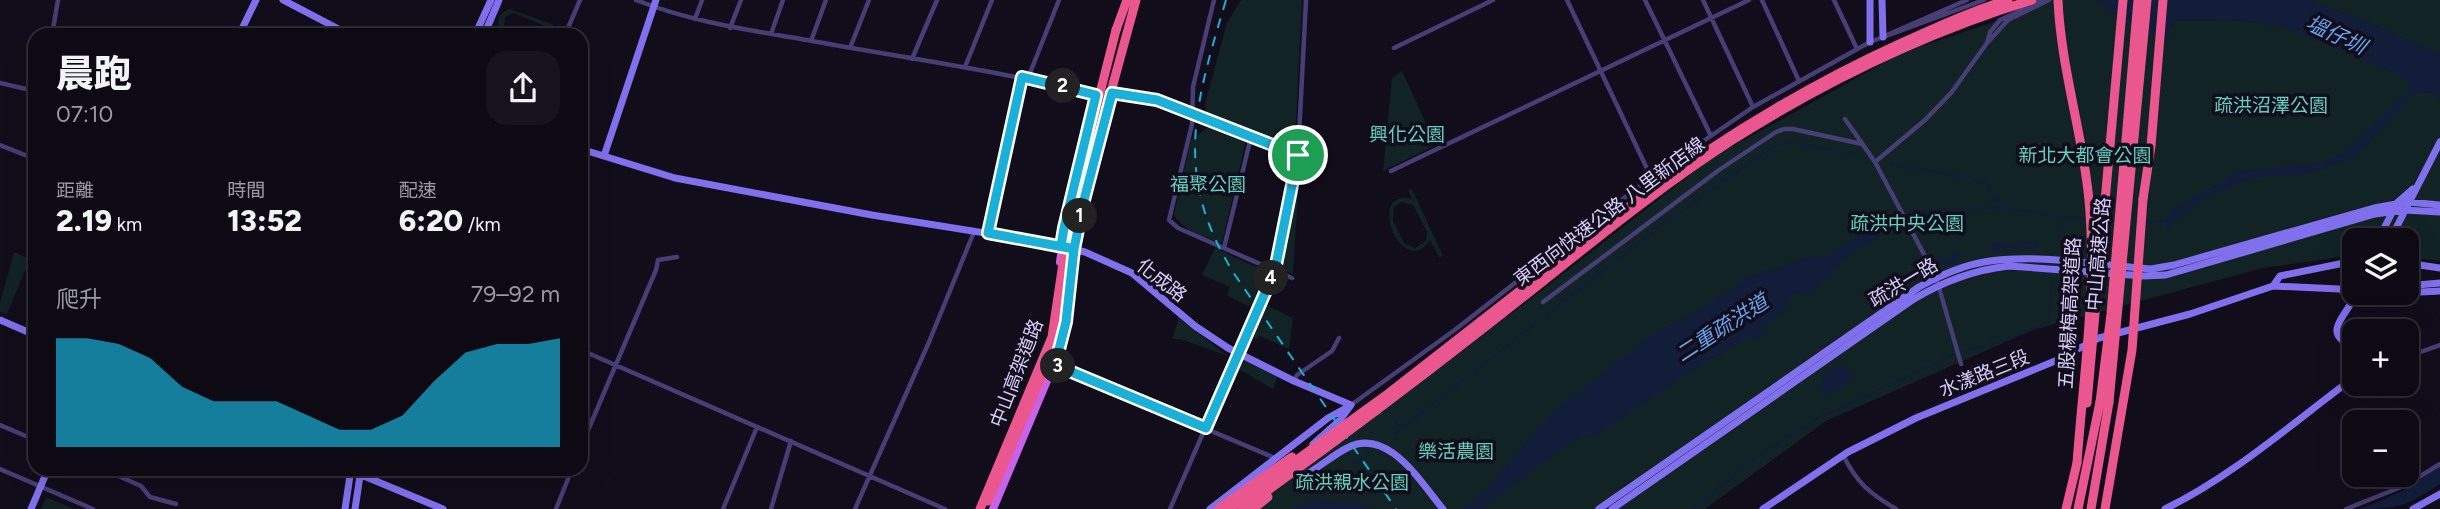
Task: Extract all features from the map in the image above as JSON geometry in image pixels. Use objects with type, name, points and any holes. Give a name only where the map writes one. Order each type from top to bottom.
[{"type":"highway","points":[[1072,245],[1077,199],[1131,0]]},
{"type":"highway","name":"中山高架道路","points":[[991,509],[1056,352],[1072,245],[1131,0]]},
{"type":"highway","name":"中山高架道路","points":[[980,509],[1052,338],[1072,202],[1112,43],[1131,0]]},
{"type":"highway","name":"東西向快速公路 八里新店線","points":[[1229,509],[1333,434],[1633,203],[1721,140],[1775,107],[1866,60],[1933,29],[2008,0]]},
{"type":"highway","name":"東西向快速公路 八里新店線","points":[[1242,509],[1342,438],[1614,225],[1706,158],[1754,127],[1833,84],[1938,34],[2032,0]]},
{"type":"highway","name":"五股楊梅高架道路","points":[[2058,0],[2091,213],[2091,306],[2077,463]]},
{"type":"highway","points":[[2066,509],[2077,463],[2090,383],[2123,0]]},
{"type":"highway","name":"中山高速公路","points":[[2078,509],[2105,402],[2138,0]]},
{"type":"highway","name":"中山高速公路","points":[[2091,509],[2105,402],[2147,0]]},
{"type":"highway","points":[[2105,509],[2132,350],[2161,0]]},
{"type":"highway","points":[[980,509],[1053,345],[1059,312],[1058,291]]},
{"type":"highway","points":[[1253,509],[1410,393],[1465,348],[1483,329]]},
{"type":"highway","points":[[1219,509],[1278,466],[1333,434]]},
{"type":"main road","points":[[991,509],[1055,365],[1066,322],[1072,245],[1112,93],[1131,0]]},
{"type":"main road","points":[[980,509],[1048,342],[1058,291],[1061,246],[1068,206],[1096,95],[1131,0]]},
{"type":"street","points":[[53,28],[58,0]]},
{"type":"street","points":[[242,28],[256,0]]},
{"type":"street","points":[[283,0],[337,28]]},
{"type":"street","points":[[478,28],[491,0]]},
{"type":"street","points":[[487,28],[499,0]]},
{"type":"street","points":[[568,28],[580,0]]},
{"type":"street","points":[[636,0],[730,28],[965,67],[1096,95]]},
{"type":"street","points":[[695,19],[702,0]]},
{"type":"street","points":[[730,28],[741,0]]},
{"type":"street","points":[[771,34],[783,0]]},
{"type":"street","points":[[811,41],[826,0]]},
{"type":"street","points":[[850,49],[869,0]]},
{"type":"street","points":[[912,59],[937,0]]},
{"type":"street","points":[[965,67],[992,0]]},
{"type":"street","points":[[988,233],[1025,78],[1059,0]]},
{"type":"street","points":[[1214,0],[1194,87],[1192,124],[1169,220],[1174,226],[1292,278]]},
{"type":"street","points":[[1170,509],[1275,270],[1298,155],[1306,0]]},
{"type":"street","points":[[1394,48],[1493,0]]},
{"type":"street","points":[[1567,0],[1651,177]]},
{"type":"street","points":[[1645,0],[1711,136]]},
{"type":"street","points":[[1703,0],[1753,107]]},
{"type":"street","points":[[1391,171],[1749,0]]},
{"type":"street","points":[[1762,0],[1799,81]]},
{"type":"street","points":[[1834,0],[1857,49]]},
{"type":"street","points":[[1870,0],[1870,42]]},
{"type":"street","points":[[1882,0],[1883,37]]},
{"type":"street","points":[[1210,509],[1328,418],[1352,405],[1509,288],[1651,177],[1753,107],[1892,30],[1969,2],[1984,0]]},
{"type":"street","points":[[1987,43],[1990,32],[2000,20],[2043,0]]},
{"type":"street","points":[[1875,162],[1925,120],[1945,99],[2008,20],[2049,0]]},
{"type":"street","points":[[604,156],[654,4]]},
{"type":"street","points":[[0,83],[28,89]]},
{"type":"street","points":[[1112,93],[1157,100],[1298,155]]},
{"type":"street","points":[[1845,119],[1875,162],[1937,281],[1961,364]]},
{"type":"street","points":[[1543,302],[1709,177],[1776,132],[1793,129],[1862,144]]},
{"type":"street","points":[[1224,248],[1251,137]]},
{"type":"street","points":[[2396,228],[2440,142]]},
{"type":"street","points":[[0,145],[28,156]]},
{"type":"street","name":"化成路","points":[[588,151],[675,178],[872,215],[1061,246],[1072,245],[1132,274],[1195,326],[1238,353],[1294,381],[1352,405]]},
{"type":"street","points":[[2384,228],[2397,203],[2416,187]]},
{"type":"street","name":"疏洪一路","points":[[1599,509],[1912,291],[1964,267],[2007,259],[2151,269],[2397,203],[2440,212]]},
{"type":"street","name":"疏洪一路","points":[[1612,509],[1937,281],[2009,266],[2144,276],[2166,275],[2406,206],[2440,205]]},
{"type":"street","points":[[855,509],[974,231]]},
{"type":"street","points":[[588,430],[658,260],[677,257]]},
{"type":"street","points":[[2273,286],[2280,276],[2342,263]]},
{"type":"street","points":[[2419,265],[2440,268]]},
{"type":"street","points":[[2419,285],[2440,283]]},
{"type":"street","name":"水漾路三段","points":[[1769,508],[1793,487],[1843,454],[1916,418],[2055,361],[2099,338],[2190,314],[2273,286],[2342,290]]},
{"type":"street","name":"水漾路三段","points":[[2419,292],[2440,291]]},
{"type":"street","points":[[2342,341],[2337,334],[2337,327],[2350,305]]},
{"type":"street","points":[[0,320],[28,332]]},
{"type":"street","points":[[1294,381],[1297,375],[1332,351],[1339,338]]},
{"type":"street","points":[[2419,353],[2440,345]]},
{"type":"street","points":[[588,353],[945,509]]},
{"type":"street","points":[[1055,365],[1276,458]]},
{"type":"street","points":[[2165,509],[2197,493],[2342,388]]},
{"type":"street","points":[[1352,405],[1340,420],[1290,464],[1295,475],[1301,477],[1308,474],[1350,446],[1377,443],[1394,452],[1443,509]]},
{"type":"street","points":[[0,425],[28,437]]},
{"type":"street","points":[[723,509],[757,427]]},
{"type":"street","points":[[771,509],[791,441]]},
{"type":"street","points":[[1843,454],[1854,477],[1896,509]]},
{"type":"street","points":[[2346,509],[2406,485],[2440,464]]},
{"type":"street","points":[[0,469],[93,509]]},
{"type":"street","points":[[31,509],[45,476]]},
{"type":"street","points":[[119,476],[141,486],[150,497],[176,505]]},
{"type":"street","points":[[345,509],[349,476]]},
{"type":"street","points":[[355,509],[360,476]]},
{"type":"street","points":[[370,476],[427,506],[443,509]]},
{"type":"street","points":[[556,509],[569,476]]},
{"type":"street","points":[[2413,509],[2440,494]]},
{"type":"green space","points":[[1241,0],[1302,0],[1295,141],[1291,147],[1206,115],[1205,104],[1227,23]]},
{"type":"green space","name":"疏洪中央公園","points":[[2048,0],[2440,0],[2440,261],[2419,259],[2419,228],[2342,228],[2342,257],[2263,268],[2033,330],[1826,421],[1705,509],[1252,509],[1536,295],[1713,157],[1904,52],[2003,19]]},
{"type":"green space","points":[[510,9],[552,24],[554,28],[513,13],[505,17],[506,28],[500,28],[498,20]]},
{"type":"green space","name":"興化公園","points":[[1402,71],[1436,145],[1383,171],[1392,78]]},
{"type":"green space","name":"福聚公園","points":[[1210,126],[1246,141],[1222,243],[1183,226],[1174,215],[1191,140]]},
{"type":"green space","points":[[1300,161],[1293,274],[1278,268]]},
{"type":"green space","points":[[1412,189],[1443,256],[1439,257],[1430,240],[1419,250],[1409,250],[1399,243],[1392,231],[1389,218],[1391,207],[1398,199],[1412,199],[1408,190]],"holes":[[[1401,202],[1413,205],[1427,232],[1426,241],[1415,248],[1404,243],[1393,220],[1394,207]]]},
{"type":"green space","points":[[1215,248],[1269,273],[1253,308],[1227,296],[1230,287],[1202,275]]},
{"type":"green space","points":[[14,252],[28,258],[7,314],[0,312]]},
{"type":"green space","points":[[1264,304],[1293,318],[1289,349],[1260,336],[1256,339],[1250,336]]},
{"type":"green space","points":[[1179,318],[1228,356],[1180,339],[1172,339]]},
{"type":"green space","points":[[1239,358],[1278,376],[1273,389],[1235,367]]},
{"type":"green space","points":[[46,497],[72,508],[72,509],[41,509]]},
{"type":"water","name":"塭仔圳","points":[[2096,0],[2308,0],[2363,20],[2440,54],[2440,99],[2434,92],[2414,94],[2355,157],[2309,174],[2255,177],[2210,195],[2165,229],[2165,222],[2172,210],[2241,171],[2322,163],[2343,154],[2407,92],[2410,83],[2399,74],[2282,26],[2232,20],[2174,21],[2168,35],[2170,41],[2167,41],[2112,13]]},
{"type":"water","points":[[1897,215],[1899,223],[1885,229],[1878,237],[1840,262],[1833,274],[1807,296],[1800,292],[1791,295],[1787,309],[1762,329],[1765,333],[1754,340],[1750,336],[1698,367],[1596,435],[1580,437],[1562,448],[1481,509],[1461,509],[1488,488],[1550,415],[1658,330],[1736,287],[1740,280],[1805,258],[1829,255],[1844,244],[1849,244],[1865,230],[1871,231],[1877,224]]},
{"type":"water","points":[[2005,241],[2013,247],[2023,241],[2038,244],[2038,249],[2031,252],[2028,246],[2008,251],[2003,247],[1992,253],[1990,247],[1994,243]]},
{"type":"water","points":[[1953,251],[1957,251],[1959,260],[1948,265],[1936,263],[1935,257],[1938,255],[1943,259],[1950,259]]},
{"type":"water","points":[[1835,367],[1848,367],[1851,375],[1848,383],[1828,395],[1822,390],[1821,378]]},
{"type":"water","points":[[2440,466],[2440,484],[2420,497],[2394,507],[2361,509],[2409,487],[2419,487],[2419,480]]},
{"type":"water","points":[[1325,500],[1365,505],[1371,509],[1294,509],[1303,503]]},
{"type":"waterway","points":[[1394,434],[1662,225],[1765,152],[1786,141],[1858,155]]},
{"type":"waterway","name":"二重疏洪道","points":[[1891,164],[1968,178],[1986,184],[2001,207]]},
{"type":"waterway","name":"二重疏洪道","points":[[1905,212],[2001,207],[2087,220]]},
{"type":"waterway","points":[[2059,237],[2067,219]]},
{"type":"waterway","name":"二重疏洪道","points":[[2145,223],[2167,221]]},
{"type":"waterway","points":[[1962,352],[2003,341],[2049,322],[2052,279]]},
{"type":"waterway","points":[[1694,509],[1755,458],[1817,419],[1955,354]]},
{"type":"waterway","points":[[1390,414],[1401,428]]},
{"type":"waterway","points":[[1347,453],[1355,464],[1369,454]]},
{"type":"railway","points":[[1226,0],[1205,73],[1195,139],[1196,172],[1203,205],[1215,239],[1235,275],[1396,509]]},
{"type":"route","points":[[1298,155],[1157,100],[1112,93],[1074,249],[988,233],[1022,77],[1096,95],[1068,206],[1061,246],[1074,249],[1066,322],[1055,365],[1206,428],[1275,270],[1298,155]]},
{"type":"park label","name":"疏洪沼澤公園","points":[[2271,105]]},
{"type":"park label","name":"新北大都會公園","points":[[2085,155]]},
{"type":"park label","name":"樂活農園","points":[[1456,451]]},
{"type":"park label","name":"疏洪親水公園","points":[[1352,482]]}]
